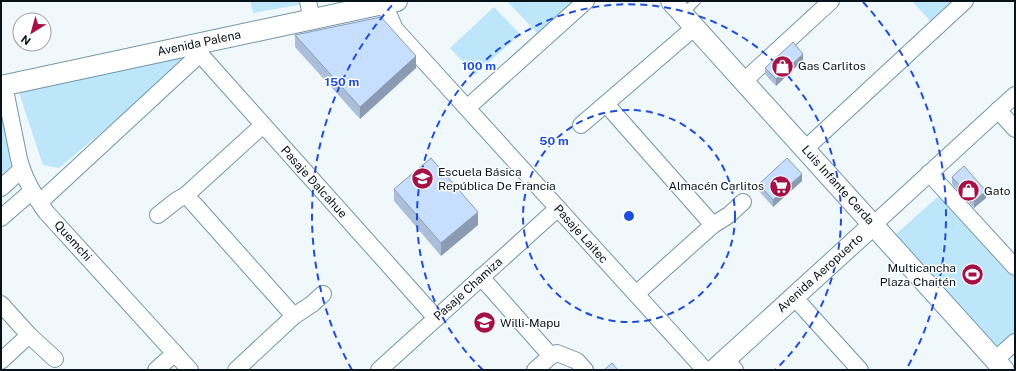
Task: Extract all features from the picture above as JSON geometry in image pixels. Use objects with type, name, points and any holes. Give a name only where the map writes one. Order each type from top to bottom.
[{"type":"street","points":[[468,108],[586,1]]},
{"type":"street","points":[[744,81],[831,1]]},
{"type":"street","points":[[805,149],[965,1]]},
{"type":"street","name":"Pasaje Laitec","points":[[391,2],[395,29],[705,370]]},
{"type":"street","name":"Avenida Palena","points":[[2,86],[198,49],[310,10],[391,2]]},
{"type":"street","points":[[581,125],[606,104],[686,11]]},
{"type":"street","name":"Luis Infante Cerda","points":[[686,11],[744,81],[999,365]]},
{"type":"street","points":[[1,218],[36,197],[198,49]]},
{"type":"street","name":"Pasaje Dalcahue","points":[[198,49],[263,125],[436,318]]},
{"type":"street","name":"Quemchi","points":[[2,86],[22,169],[36,197],[54,220],[190,370]]},
{"type":"street","name":"Avenida Aeropuerto","points":[[725,366],[794,297],[1015,95]]},
{"type":"street","points":[[606,104],[713,225]]},
{"type":"street","points":[[998,110],[1015,129]]},
{"type":"street","points":[[158,215],[186,195],[263,125]]},
{"type":"street","points":[[1,188],[22,169]]},
{"type":"street","points":[[929,173],[1015,267]]},
{"type":"street","points":[[186,195],[294,316]]},
{"type":"street","points":[[636,294],[713,225],[729,215],[743,202]]},
{"type":"street","name":"Pasaje Chamiza","points":[[379,370],[558,208]]},
{"type":"street","points":[[482,277],[551,356]]},
{"type":"street","points":[[236,370],[294,316],[312,304],[323,294]]},
{"type":"street","points":[[794,297],[860,370]]},
{"type":"street","points":[[1,304],[29,336],[55,359]]},
{"type":"street","points":[[1,361],[29,336]]},
{"type":"street","points":[[999,365],[1015,342]]},
{"type":"street","points":[[156,370],[175,353]]},
{"type":"street","points":[[536,370],[554,353],[562,354],[577,362],[585,370]]},
{"type":"shaded area","points":[[250,1],[303,1],[304,4],[253,13]]},
{"type":"shaded area","points":[[507,1],[577,1],[537,33]]},
{"type":"shaded area","points":[[912,1],[956,1],[931,22]]},
{"type":"shaded area","points":[[494,7],[520,34],[475,75],[450,48]]},
{"type":"shaded area","points":[[182,57],[184,63],[59,168],[43,165],[18,90]]},
{"type":"shaded area","points":[[1,111],[13,168],[1,178]]},
{"type":"shaded area","points":[[941,194],[1015,273],[1015,332],[997,349],[896,234]]},
{"type":"building","points":[[381,17],[416,56],[360,107],[295,35]]},
{"type":"building","name":"Gas Carlitos","points":[[793,42],[803,54],[776,79],[765,68]]},
{"type":"building","points":[[431,158],[478,212],[441,243],[394,189]]},
{"type":"building","name":"Almacén Carlitos","points":[[787,158],[802,174],[773,200],[759,184]]},
{"type":"building","points":[[964,166],[986,191],[974,201],[952,177]]},
{"type":"building","points":[[612,363],[618,370],[604,370]]},
{"type":"place","name":"Gas Carlitos","points":[[783,66]]},
{"type":"place","name":"Escuela Básica República De Francia","points":[[423,179]]},
{"type":"place","name":"Almacén Carlitos","points":[[780,186]]},
{"type":"place","name":"Gato","points":[[968,191]]},
{"type":"place","name":"Multicancha Plaza Chaitén","points":[[972,275]]},
{"type":"place","name":"Willi-Mapu","points":[[484,323]]}]
